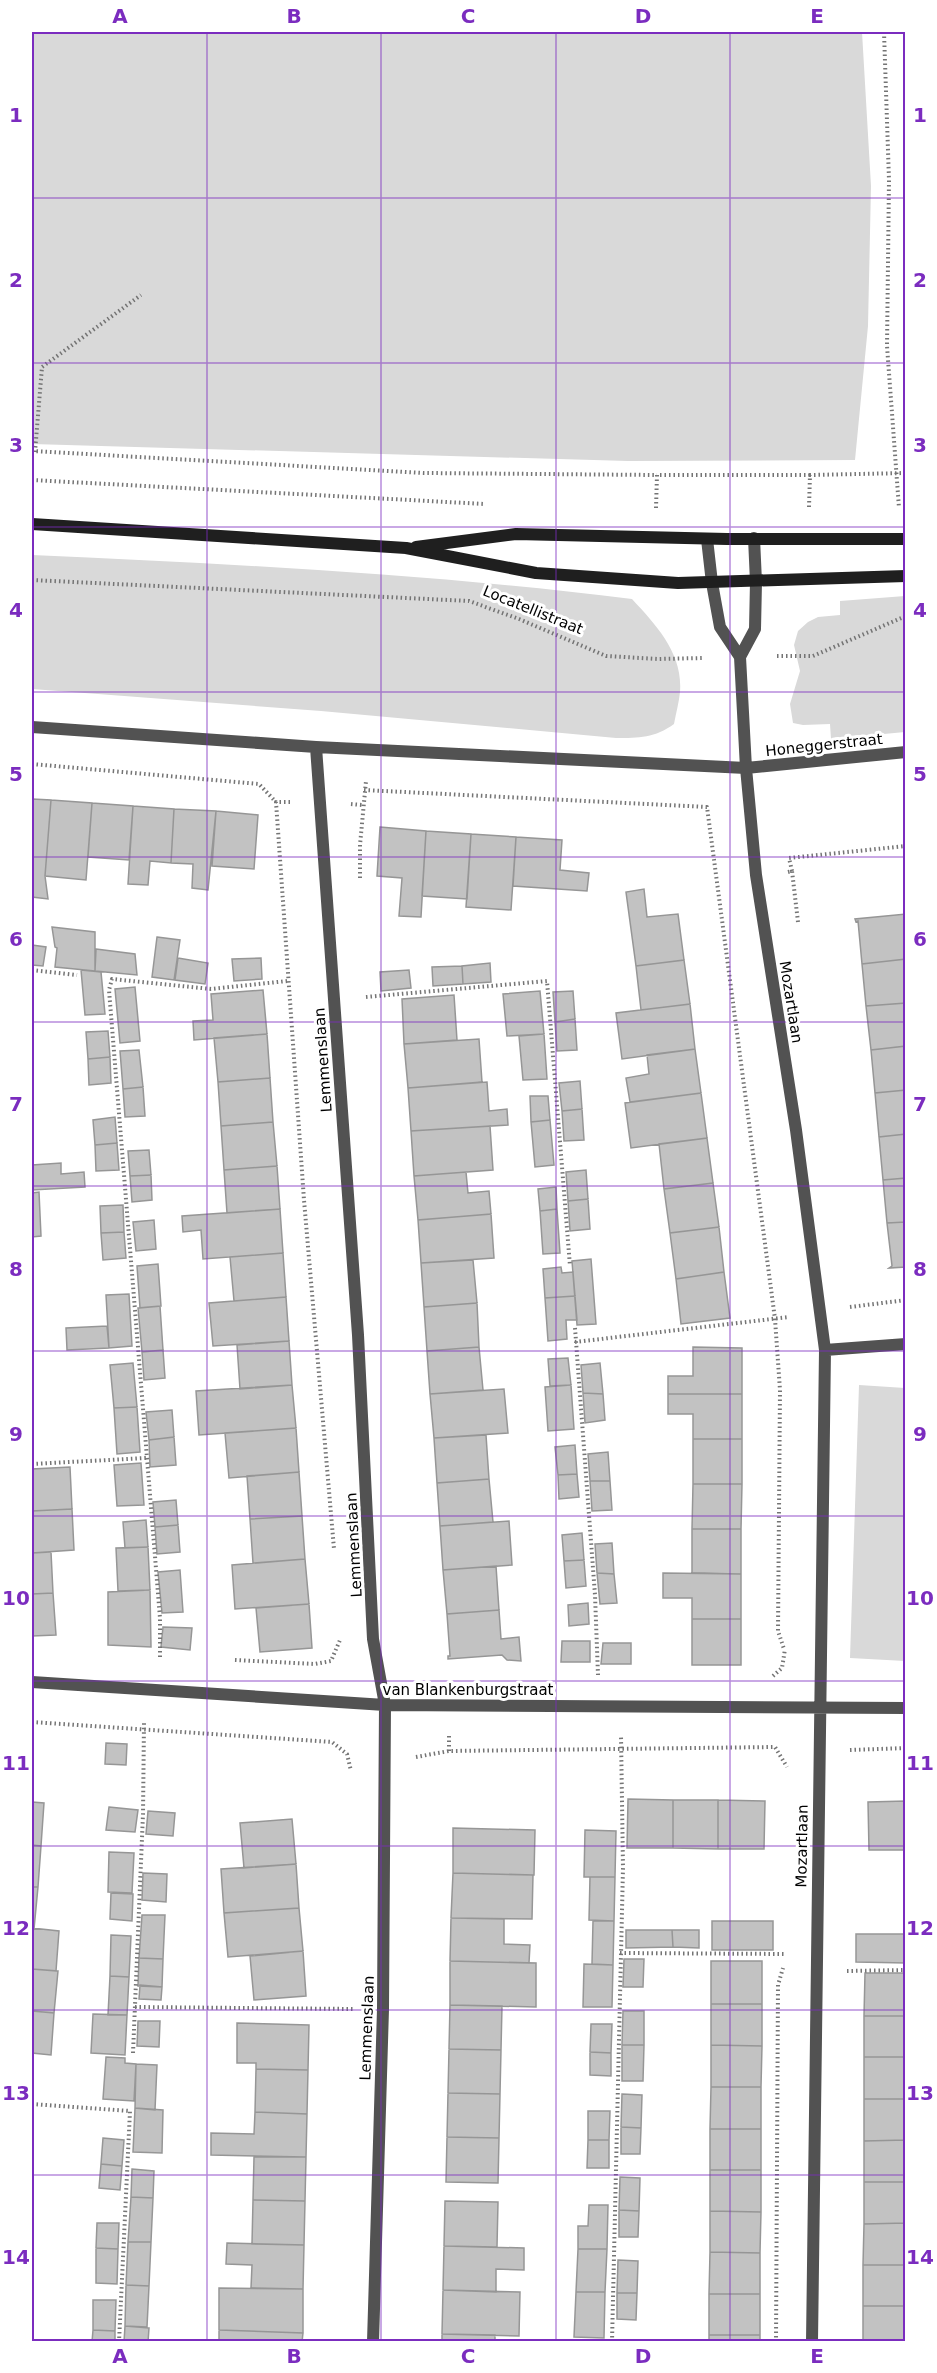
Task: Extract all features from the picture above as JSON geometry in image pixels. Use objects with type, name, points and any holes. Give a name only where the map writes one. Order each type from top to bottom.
[{"type":"main road","name":"Locatellistraat","points":[[32,524],[406,548],[536,573],[678,583],[906,576]]},
{"type":"main road","name":"Locatellistraat","points":[[406,548],[516,534],[707,539],[906,539]]},
{"type":"street","points":[[707,539],[720,627],[740,657],[755,629],[754,538]]},
{"type":"street","name":"Mozartlaan","points":[[740,657],[746,768],[756,874],[796,1130],[825,1350],[812,2342]]},
{"type":"street","points":[[32,727],[316,747],[746,768]]},
{"type":"street","name":"Lemmenslaan","points":[[316,747],[358,1335],[373,1639],[385,1705],[383,2009],[373,2342]]},
{"type":"street","name":"Honeggerstraat","points":[[746,768],[906,752]]},
{"type":"street","points":[[825,1350],[906,1344]]},
{"type":"street","name":"van Blankenburgstraat","points":[[32,1682],[385,1705],[906,1708]]},
{"type":"path","points":[[884,32],[889,180],[887,346],[899,509]]},
{"type":"path","points":[[141,295],[42,367],[33,452],[424,473],[810,475],[906,473]]},
{"type":"path","points":[[656,509],[657,475]]},
{"type":"path","points":[[809,507],[810,475]]},
{"type":"path","points":[[32,480],[497,504]]},
{"type":"path","points":[[798,507],[820,507]]},
{"type":"path","points":[[645,509],[666,509]]},
{"type":"path","points":[[888,509],[906,509]]},
{"type":"path","name":"Locatellistraat","points":[[32,580],[469,602],[519,619],[606,656],[658,659],[813,656],[906,616]]},
{"type":"path","points":[[360,880],[362,805],[370,749]]},
{"type":"path","points":[[32,764],[259,784],[276,802],[287,981],[334,1554]]},
{"type":"path","points":[[364,790],[707,807],[776,1319],[780,1390],[778,1631],[784,1649],[782,1668],[771,1677]]},
{"type":"path","points":[[276,802],[362,805]]},
{"type":"path","points":[[792,872],[789,858],[906,846]]},
{"type":"path","points":[[32,970],[77,975]]},
{"type":"path","points":[[171,1658],[160,1657],[160,1618],[109,990],[112,979],[211,988],[287,981]]},
{"type":"path","points":[[361,998],[547,981],[570,1266]]},
{"type":"path","points":[[575,1342],[776,1319],[906,1300]]},
{"type":"path","points":[[575,1328],[595,1594],[599,1706]]},
{"type":"path","points":[[32,1464],[146,1458]]},
{"type":"path","points":[[231,1660],[315,1664],[331,1661],[341,1636],[373,1639]]},
{"type":"path","points":[[784,1649],[820,1650]]},
{"type":"path","points":[[587,1675],[610,1675]]},
{"type":"path","points":[[133,2053],[143,1814],[144,1688]]},
{"type":"path","points":[[612,2342],[622,1868],[621,1706]]},
{"type":"path","points":[[32,1722],[332,1742],[347,1754],[352,1776],[410,1777],[416,1758],[449,1751],[775,1747],[784,1760],[789,1774]]},
{"type":"path","points":[[847,1752],[852,1749],[906,1748]]},
{"type":"path","points":[[620,1953],[816,1954]]},
{"type":"path","points":[[816,1971],[906,1970]]},
{"type":"path","points":[[351,1998],[351,2009]]},
{"type":"path","points":[[135,2007],[383,2009]]},
{"type":"path","points":[[32,2104],[130,2111],[119,2342]]},
{"type":"shaded area","points":[[32,32],[862,32],[871,186],[868,326],[855,460],[628,461],[32,444]]},
{"type":"shaded area","points":[[32,555],[407,576],[632,599],[659,630],[677,665],[680,692],[674,724],[660,732],[646,736],[616,738],[321,711],[32,689]]},
{"type":"shaded area","points":[[905,596],[905,732],[831,739],[830,724],[793,723],[790,704],[800,671],[794,645],[798,631],[818,617],[840,615],[840,601]]},
{"type":"shaded area","points":[[859,1385],[905,1388],[905,1661],[850,1658]]},
{"type":"building","points":[[32,799],[51,800],[45,876],[48,899],[32,897]]},
{"type":"building","points":[[51,800],[92,803],[86,880],[45,876]]},
{"type":"building","points":[[92,803],[133,806],[129,860],[88,857]]},
{"type":"building","points":[[133,806],[174,809],[171,863],[150,861],[148,885],[128,884]]},
{"type":"building","points":[[174,809],[216,811],[208,890],[192,888],[193,864],[171,863]]},
{"type":"building","points":[[216,811],[258,815],[254,869],[212,866]]},
{"type":"building","points":[[380,827],[426,831],[421,917],[399,916],[402,878],[377,876]]},
{"type":"building","points":[[426,831],[471,834],[467,899],[422,896]]},
{"type":"building","points":[[471,834],[516,837],[511,910],[466,907]]},
{"type":"building","points":[[516,837],[562,840],[560,870],[589,873],[587,891],[513,886]]},
{"type":"building","points":[[644,889],[647,917],[678,914],[684,960],[636,966],[626,892]]},
{"type":"building","points":[[906,914],[906,959],[862,964],[858,921],[856,922],[855,919]]},
{"type":"building","points":[[52,927],[95,932],[95,971],[55,967],[57,948]]},
{"type":"building","points":[[157,937],[180,940],[174,980],[152,977]]},
{"type":"building","points":[[32,945],[46,947],[43,966],[32,965]]},
{"type":"building","points":[[96,949],[135,954],[137,975],[95,971]]},
{"type":"building","points":[[178,958],[208,963],[205,984],[175,980]]},
{"type":"building","points":[[261,958],[262,979],[234,981],[232,959]]},
{"type":"building","points":[[906,959],[906,1003],[866,1006],[862,964]]},
{"type":"building","points":[[684,960],[690,1004],[641,1010],[636,966]]},
{"type":"building","points":[[490,963],[491,982],[463,984],[462,966]]},
{"type":"building","points":[[462,966],[463,984],[433,986],[432,967]]},
{"type":"building","points":[[81,970],[101,972],[105,1014],[85,1015]]},
{"type":"building","points":[[409,970],[411,988],[381,991],[380,972]]},
{"type":"building","points":[[135,987],[140,1041],[120,1043],[115,989]]},
{"type":"building","points":[[263,990],[267,1034],[194,1040],[193,1021],[213,1020],[211,994]]},
{"type":"building","points":[[540,991],[544,1034],[507,1036],[503,994]]},
{"type":"building","points":[[573,991],[575,1019],[555,1022],[553,992]]},
{"type":"building","points":[[454,995],[457,1040],[404,1044],[402,999]]},
{"type":"building","points":[[906,1003],[906,1046],[871,1050],[866,1006]]},
{"type":"building","points":[[690,1004],[695,1049],[622,1059],[616,1013]]},
{"type":"building","points":[[575,1019],[577,1050],[557,1051],[555,1022]]},
{"type":"building","points":[[108,1031],[110,1057],[88,1059],[86,1032]]},
{"type":"building","points":[[267,1034],[270,1078],[218,1082],[214,1038]]},
{"type":"building","points":[[544,1034],[547,1079],[523,1080],[519,1036]]},
{"type":"building","points":[[479,1039],[482,1082],[408,1088],[404,1044]]},
{"type":"building","points":[[906,1046],[906,1090],[875,1093],[871,1050]]},
{"type":"building","points":[[695,1049],[701,1093],[630,1102],[626,1078],[649,1074],[647,1055]]},
{"type":"building","points":[[139,1050],[143,1087],[123,1089],[120,1051]]},
{"type":"building","points":[[110,1057],[111,1083],[89,1085],[88,1059]]},
{"type":"building","points":[[270,1078],[273,1122],[221,1126],[218,1082]]},
{"type":"building","points":[[580,1081],[582,1109],[562,1111],[559,1083]]},
{"type":"building","points":[[487,1082],[489,1111],[507,1109],[508,1125],[411,1131],[408,1088]]},
{"type":"building","points":[[143,1087],[145,1116],[125,1117],[123,1089]]},
{"type":"building","points":[[906,1090],[906,1134],[879,1137],[875,1093]]},
{"type":"building","points":[[701,1093],[707,1138],[631,1148],[625,1103]]},
{"type":"building","points":[[530,1096],[548,1096],[550,1120],[531,1122]]},
{"type":"building","points":[[582,1109],[584,1140],[564,1141],[562,1111]]},
{"type":"building","points":[[115,1117],[117,1143],[95,1145],[93,1120]]},
{"type":"building","points":[[550,1120],[554,1165],[535,1167],[531,1122]]},
{"type":"building","points":[[273,1122],[277,1166],[224,1170],[221,1126]]},
{"type":"building","points":[[490,1126],[493,1170],[414,1176],[411,1131]]},
{"type":"building","points":[[906,1134],[906,1178],[883,1180],[879,1137]]},
{"type":"building","points":[[707,1138],[713,1183],[664,1189],[659,1144]]},
{"type":"building","points":[[117,1143],[119,1170],[96,1171],[95,1145]]},
{"type":"building","points":[[149,1150],[151,1175],[130,1176],[128,1151]]},
{"type":"building","points":[[61,1163],[61,1174],[84,1172],[85,1187],[32,1190],[32,1165]]},
{"type":"building","points":[[277,1166],[280,1209],[227,1213],[224,1170]]},
{"type":"building","points":[[586,1170],[588,1199],[568,1201],[566,1172]]},
{"type":"building","points":[[466,1172],[468,1193],[489,1191],[491,1214],[418,1220],[414,1176]]},
{"type":"building","points":[[151,1175],[152,1200],[132,1202],[130,1176]]},
{"type":"building","points":[[906,1178],[906,1222],[887,1223],[883,1180]]},
{"type":"building","points":[[713,1183],[719,1227],[670,1233],[664,1189]]},
{"type":"building","points":[[556,1187],[557,1209],[540,1211],[538,1189]]},
{"type":"building","points":[[39,1192],[41,1236],[32,1237],[32,1193]]},
{"type":"building","points":[[588,1199],[590,1229],[570,1231],[568,1201]]},
{"type":"building","points":[[123,1205],[124,1232],[101,1233],[100,1206]]},
{"type":"building","points":[[280,1209],[283,1253],[203,1259],[201,1230],[183,1232],[182,1216]]},
{"type":"building","points":[[557,1209],[560,1253],[543,1254],[540,1211]]},
{"type":"building","points":[[491,1214],[494,1258],[421,1263],[418,1220]]},
{"type":"building","points":[[154,1220],[156,1249],[136,1251],[133,1222]]},
{"type":"building","points":[[906,1222],[906,1267],[889,1268],[892,1266],[887,1223]]},
{"type":"building","points":[[719,1227],[724,1272],[676,1279],[670,1233]]},
{"type":"building","points":[[124,1232],[126,1258],[103,1260],[101,1233]]},
{"type":"building","points":[[283,1253],[286,1297],[234,1301],[230,1257]]},
{"type":"building","points":[[591,1259],[596,1324],[577,1325],[572,1261]]},
{"type":"building","points":[[473,1260],[477,1303],[424,1307],[421,1263]]},
{"type":"building","points":[[158,1264],[161,1306],[140,1308],[137,1266]]},
{"type":"building","points":[[561,1267],[562,1273],[573,1272],[575,1296],[545,1298],[543,1269]]},
{"type":"building","points":[[724,1272],[730,1318],[681,1324],[676,1279]]},
{"type":"building","points":[[129,1294],[132,1346],[109,1348],[106,1295]]},
{"type":"building","points":[[575,1296],[577,1320],[566,1320],[567,1339],[548,1341],[545,1298]]},
{"type":"building","points":[[286,1297],[289,1341],[213,1346],[209,1303]]},
{"type":"building","points":[[477,1303],[479,1347],[427,1351],[424,1307]]},
{"type":"building","points":[[160,1306],[163,1350],[142,1352],[138,1308]]},
{"type":"building","points":[[107,1326],[109,1348],[67,1350],[66,1328]]},
{"type":"building","points":[[289,1341],[292,1385],[240,1389],[237,1345]]},
{"type":"building","points":[[479,1347],[483,1390],[430,1394],[427,1351]]},
{"type":"building","points":[[693,1347],[742,1348],[742,1394],[668,1394],[668,1376],[693,1376]]},
{"type":"building","points":[[163,1350],[165,1378],[144,1380],[142,1352]]},
{"type":"building","points":[[568,1358],[571,1385],[550,1386],[548,1359]]},
{"type":"building","points":[[133,1363],[137,1407],[114,1408],[110,1365]]},
{"type":"building","points":[[600,1363],[603,1394],[583,1393],[581,1365]]},
{"type":"building","points":[[292,1385],[296,1428],[199,1435],[196,1391]]},
{"type":"building","points":[[571,1385],[574,1429],[548,1431],[545,1387]]},
{"type":"building","points":[[504,1389],[508,1433],[434,1438],[430,1394]]},
{"type":"building","points":[[583,1393],[603,1394],[605,1420],[585,1423]]},
{"type":"building","points":[[668,1394],[742,1394],[742,1439],[693,1439],[693,1414],[668,1414]]},
{"type":"building","points":[[137,1407],[140,1452],[117,1454],[114,1408]]},
{"type":"building","points":[[172,1410],[174,1437],[149,1440],[146,1412]]},
{"type":"building","points":[[296,1428],[299,1472],[229,1478],[225,1433]]},
{"type":"building","points":[[486,1435],[489,1479],[437,1483],[434,1438]]},
{"type":"building","points":[[174,1437],[176,1465],[150,1467],[149,1440]]},
{"type":"building","points":[[693,1439],[742,1439],[742,1484],[693,1484]]},
{"type":"building","points":[[575,1445],[577,1474],[558,1475],[555,1447]]},
{"type":"building","points":[[608,1452],[610,1481],[590,1481],[588,1454]]},
{"type":"building","points":[[141,1463],[144,1505],[117,1506],[114,1465]]},
{"type":"building","points":[[70,1467],[72,1509],[32,1511],[32,1469]]},
{"type":"building","points":[[299,1472],[302,1516],[250,1519],[247,1476]]},
{"type":"building","points":[[577,1474],[579,1497],[559,1499],[558,1475]]},
{"type":"building","points":[[489,1479],[493,1522],[440,1526],[437,1483]]},
{"type":"building","points":[[590,1481],[610,1481],[612,1510],[592,1511]]},
{"type":"building","points":[[693,1484],[742,1484],[741,1529],[692,1529]]},
{"type":"building","points":[[176,1500],[178,1525],[155,1527],[153,1502]]},
{"type":"building","points":[[72,1509],[74,1550],[32,1553],[32,1511]]},
{"type":"building","points":[[302,1516],[305,1559],[253,1563],[250,1519]]},
{"type":"building","points":[[146,1520],[148,1547],[125,1548],[123,1522]]},
{"type":"building","points":[[509,1521],[512,1565],[443,1570],[440,1526]]},
{"type":"building","points":[[178,1525],[180,1552],[157,1554],[155,1527]]},
{"type":"building","points":[[692,1529],[741,1529],[741,1574],[692,1573]]},
{"type":"building","points":[[582,1533],[584,1560],[564,1561],[562,1535]]},
{"type":"building","points":[[612,1543],[614,1574],[597,1573],[595,1544]]},
{"type":"building","points":[[148,1547],[150,1590],[118,1591],[116,1548]]},
{"type":"building","points":[[51,1552],[53,1593],[32,1594],[32,1553]]},
{"type":"building","points":[[305,1559],[309,1604],[235,1609],[232,1565]]},
{"type":"building","points":[[584,1560],[586,1586],[566,1588],[564,1561]]},
{"type":"building","points":[[496,1566],[499,1610],[447,1614],[443,1570]]},
{"type":"building","points":[[180,1570],[183,1612],[162,1613],[158,1572]]},
{"type":"building","points":[[597,1573],[614,1574],[617,1603],[600,1604]]},
{"type":"building","points":[[663,1573],[741,1574],[741,1619],[692,1619],[692,1598],[663,1598]]},
{"type":"building","points":[[150,1590],[151,1647],[108,1645],[108,1592]]},
{"type":"building","points":[[53,1593],[56,1635],[32,1636],[32,1594]]},
{"type":"building","points":[[588,1603],[589,1624],[569,1626],[568,1605]]},
{"type":"building","points":[[309,1604],[312,1648],[260,1652],[256,1608]]},
{"type":"building","points":[[499,1610],[501,1639],[519,1637],[521,1661],[507,1660],[502,1655],[448,1659],[450,1656],[447,1614]]},
{"type":"building","points":[[692,1619],[741,1619],[741,1665],[692,1665]]},
{"type":"building","points":[[163,1627],[192,1628],[190,1650],[161,1647]]},
{"type":"building","points":[[562,1641],[590,1641],[590,1662],[561,1662]]},
{"type":"building","points":[[603,1643],[631,1643],[631,1664],[601,1664]]},
{"type":"building","points":[[106,1743],[127,1744],[126,1765],[105,1764]]},
{"type":"building","points":[[628,1799],[673,1800],[673,1848],[627,1848]]},
{"type":"building","points":[[673,1800],[718,1800],[718,1849],[673,1848]]},
{"type":"building","points":[[718,1800],[765,1801],[764,1849],[718,1849]]},
{"type":"building","points":[[906,1801],[906,1850],[869,1850],[868,1802]]},
{"type":"building","points":[[32,1802],[44,1803],[41,1846],[32,1845]]},
{"type":"building","points":[[109,1807],[138,1810],[135,1832],[106,1830]]},
{"type":"building","points":[[148,1811],[175,1813],[173,1836],[146,1834]]},
{"type":"building","points":[[292,1819],[296,1864],[244,1868],[240,1823]]},
{"type":"building","points":[[453,1828],[535,1830],[534,1875],[453,1873]]},
{"type":"building","points":[[585,1830],[616,1831],[615,1877],[584,1877]]},
{"type":"building","points":[[32,1845],[41,1846],[38,1887],[32,1887]]},
{"type":"building","points":[[109,1852],[134,1853],[132,1893],[108,1892]]},
{"type":"building","points":[[296,1864],[299,1908],[224,1913],[221,1869]]},
{"type":"building","points":[[143,1873],[167,1874],[166,1902],[142,1900]]},
{"type":"building","points":[[453,1873],[533,1875],[532,1919],[451,1918]]},
{"type":"building","points":[[590,1877],[615,1877],[614,1921],[589,1920]]},
{"type":"building","points":[[32,1887],[38,1887],[34,1929],[32,1928]]},
{"type":"building","points":[[111,1893],[133,1894],[132,1921],[110,1919]]},
{"type":"building","points":[[299,1908],[303,1951],[228,1957],[224,1913]]},
{"type":"building","points":[[142,1915],[165,1915],[163,1959],[139,1958]]},
{"type":"building","points":[[451,1918],[504,1919],[504,1944],[530,1945],[529,1963],[450,1961]]},
{"type":"building","points":[[593,1921],[614,1921],[613,1965],[592,1964]]},
{"type":"building","points":[[712,1921],[773,1921],[773,1950],[712,1950]]},
{"type":"building","points":[[32,1928],[59,1931],[56,1971],[32,1969]]},
{"type":"building","points":[[626,1930],[672,1930],[673,1947],[626,1948]]},
{"type":"building","points":[[672,1930],[699,1930],[699,1948],[673,1947]]},
{"type":"building","points":[[856,1934],[906,1934],[906,1963],[856,1962]]},
{"type":"building","points":[[111,1935],[131,1936],[129,1977],[110,1976]]},
{"type":"building","points":[[303,1951],[306,1996],[254,2000],[250,1956]]},
{"type":"building","points":[[139,1958],[163,1959],[162,1987],[138,1986]]},
{"type":"building","points":[[624,1959],[644,1959],[643,1987],[623,1987]]},
{"type":"building","points":[[450,1961],[536,1963],[536,2007],[450,2005]]},
{"type":"building","points":[[711,1961],[762,1961],[762,2004],[711,2004]]},
{"type":"building","points":[[584,1964],[613,1965],[612,2007],[583,2007]]},
{"type":"building","points":[[32,1969],[58,1971],[54,2013],[32,2011]]},
{"type":"building","points":[[865,1973],[906,1973],[906,2016],[864,2016]]},
{"type":"building","points":[[110,1976],[129,1977],[127,2015],[108,2015]]},
{"type":"building","points":[[140,1985],[162,1987],[161,2000],[139,1999]]},
{"type":"building","points":[[711,2004],[762,2004],[762,2046],[711,2045]]},
{"type":"building","points":[[450,2005],[502,2006],[501,2050],[449,2049]]},
{"type":"building","points":[[32,2011],[54,2013],[51,2055],[32,2053]]},
{"type":"building","points":[[623,2011],[644,2011],[644,2045],[622,2045]]},
{"type":"building","points":[[93,2014],[127,2015],[125,2055],[91,2053]]},
{"type":"building","points":[[864,2016],[906,2016],[906,2057],[864,2057]]},
{"type":"building","points":[[138,2021],[160,2021],[159,2047],[137,2046]]},
{"type":"building","points":[[237,2023],[309,2025],[308,2070],[256,2069],[256,2063],[237,2063]]},
{"type":"building","points":[[591,2024],[612,2024],[611,2053],[590,2052]]},
{"type":"building","points":[[622,2045],[644,2045],[643,2081],[622,2081]]},
{"type":"building","points":[[711,2045],[762,2046],[761,2087],[711,2087]]},
{"type":"building","points":[[449,2049],[501,2050],[500,2094],[448,2093]]},
{"type":"building","points":[[590,2052],[611,2053],[611,2076],[590,2075]]},
{"type":"building","points":[[106,2057],[125,2058],[125,2063],[136,2064],[134,2101],[103,2099]]},
{"type":"building","points":[[864,2057],[906,2057],[906,2099],[864,2099]]},
{"type":"building","points":[[136,2064],[157,2065],[155,2110],[135,2108]]},
{"type":"building","points":[[256,2069],[308,2070],[307,2114],[255,2112]]},
{"type":"building","points":[[711,2087],[761,2087],[761,2129],[710,2129]]},
{"type":"building","points":[[448,2093],[500,2094],[499,2138],[447,2137]]},
{"type":"building","points":[[622,2094],[642,2095],[641,2128],[621,2127]]},
{"type":"building","points":[[864,2099],[906,2099],[906,2140],[864,2141]]},
{"type":"building","points":[[135,2108],[163,2110],[162,2153],[133,2152]]},
{"type":"building","points":[[588,2111],[610,2111],[609,2140],[588,2140]]},
{"type":"building","points":[[255,2112],[307,2114],[306,2157],[211,2155],[211,2133],[254,2134]]},
{"type":"building","points":[[621,2127],[641,2128],[640,2154],[621,2154]]},
{"type":"building","points":[[710,2129],[761,2129],[761,2170],[710,2170]]},
{"type":"building","points":[[447,2137],[499,2138],[498,2183],[446,2182]]},
{"type":"building","points":[[103,2138],[124,2140],[122,2166],[101,2164]]},
{"type":"building","points":[[588,2140],[609,2140],[609,2168],[587,2168]]},
{"type":"building","points":[[906,2140],[906,2182],[864,2182],[864,2141]]},
{"type":"building","points":[[254,2157],[306,2157],[305,2201],[253,2200]]},
{"type":"building","points":[[101,2164],[122,2166],[120,2190],[99,2188]]},
{"type":"building","points":[[132,2169],[154,2171],[153,2198],[131,2197]]},
{"type":"building","points":[[710,2170],[761,2170],[761,2212],[710,2211]]},
{"type":"building","points":[[620,2177],[640,2178],[639,2211],[619,2210]]},
{"type":"building","points":[[864,2182],[906,2182],[906,2223],[864,2224]]},
{"type":"building","points":[[131,2197],[153,2198],[151,2242],[128,2242]]},
{"type":"building","points":[[253,2200],[305,2201],[304,2245],[252,2244]]},
{"type":"building","points":[[445,2201],[498,2202],[497,2247],[444,2246]]},
{"type":"building","points":[[589,2205],[608,2205],[607,2249],[578,2249],[578,2226],[588,2226]]},
{"type":"building","points":[[619,2210],[639,2211],[638,2237],[619,2237]]},
{"type":"building","points":[[710,2211],[761,2212],[760,2253],[710,2252]]},
{"type":"building","points":[[97,2223],[119,2223],[118,2249],[96,2248]]},
{"type":"building","points":[[906,2223],[906,2265],[863,2265],[864,2224]]},
{"type":"building","points":[[128,2242],[151,2242],[149,2286],[126,2285]]},
{"type":"building","points":[[227,2243],[304,2245],[303,2289],[251,2288],[252,2265],[226,2264]]},
{"type":"building","points":[[444,2246],[524,2248],[524,2270],[496,2269],[496,2292],[443,2290]]},
{"type":"building","points":[[96,2248],[118,2249],[117,2284],[96,2283]]},
{"type":"building","points":[[578,2249],[607,2249],[605,2292],[576,2292]]},
{"type":"building","points":[[710,2252],[760,2253],[760,2294],[709,2294]]},
{"type":"building","points":[[618,2260],[638,2261],[637,2293],[617,2293]]},
{"type":"building","points":[[863,2265],[906,2265],[906,2306],[863,2306]]},
{"type":"building","points":[[126,2285],[149,2286],[147,2327],[125,2326]]},
{"type":"building","points":[[219,2288],[303,2289],[303,2333],[219,2330]]},
{"type":"building","points":[[443,2290],[520,2292],[519,2336],[442,2334]]},
{"type":"building","points":[[576,2292],[605,2292],[604,2338],[574,2337]]},
{"type":"building","points":[[617,2293],[637,2293],[636,2320],[617,2319]]},
{"type":"building","points":[[709,2294],[760,2294],[760,2335],[709,2335]]},
{"type":"building","points":[[93,2300],[116,2300],[115,2331],[93,2330]]},
{"type":"building","points":[[863,2306],[906,2306],[906,2342],[863,2342]]},
{"type":"building","points":[[125,2326],[149,2328],[148,2342],[124,2342]]},
{"type":"building","points":[[93,2330],[115,2331],[115,2342],[92,2342]]},
{"type":"building","points":[[219,2330],[303,2333],[302,2342],[219,2342]]},
{"type":"building","points":[[442,2334],[495,2335],[495,2342],[442,2342]]},
{"type":"building","points":[[709,2335],[760,2335],[760,2342],[709,2342]]}]
